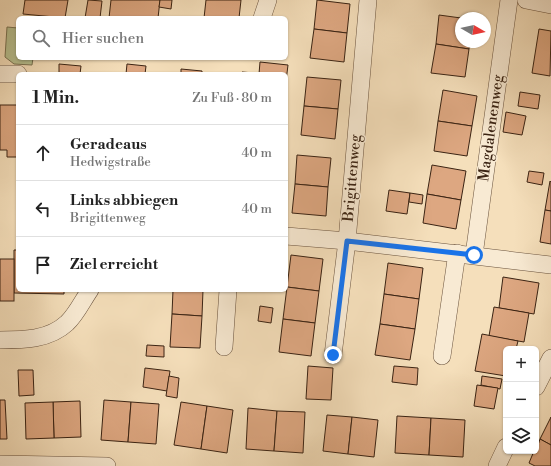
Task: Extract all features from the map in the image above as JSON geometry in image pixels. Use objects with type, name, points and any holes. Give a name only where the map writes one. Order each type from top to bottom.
[{"type":"street","points":[[263,16],[268,0]]},
{"type":"street","name":"Brigittenweg","points":[[333,355],[347,241],[368,0]]},
{"type":"street","name":"Magdalenenweg","points":[[474,255],[509,0]]},
{"type":"street","points":[[526,0],[551,5]]},
{"type":"street","points":[[0,74],[16,74]]},
{"type":"street","points":[[288,236],[457,253],[551,265]]},
{"type":"street","points":[[442,356],[457,253]]},
{"type":"street","points":[[0,340],[23,340],[49,335],[68,323],[89,292]]},
{"type":"street","points":[[224,347],[228,292]]},
{"type":"street","points":[[539,382],[551,358]]},
{"type":"street","points":[[498,466],[503,454]]},
{"type":"street","points":[[0,464],[107,466]]},
{"type":"green space","points":[[7,27],[16,28],[16,60],[33,60],[32,65],[14,64],[5,57]]},
{"type":"building","points":[[25,0],[68,0],[65,16],[23,14]]},
{"type":"building","points":[[88,0],[102,1],[100,16],[85,16]]},
{"type":"building","points":[[111,0],[160,0],[158,16],[109,16]]},
{"type":"building","points":[[160,0],[172,0],[171,9],[159,7]]},
{"type":"building","points":[[206,0],[241,0],[239,16],[204,16]]},
{"type":"building","points":[[317,0],[350,4],[347,33],[314,29]]},
{"type":"building","points":[[439,15],[455,17],[455,47],[436,44]]},
{"type":"building","points":[[314,29],[347,33],[344,62],[310,58]]},
{"type":"building","points":[[539,29],[551,31],[550,76],[532,73]]},
{"type":"building","points":[[436,44],[469,49],[465,77],[431,73]]},
{"type":"building","points":[[260,62],[288,65],[287,72],[259,72]]},
{"type":"building","points":[[59,64],[81,66],[80,72],[59,72]]},
{"type":"building","points":[[127,64],[146,66],[145,72],[126,72]]},
{"type":"building","points":[[181,69],[202,71],[202,72],[181,72]]},
{"type":"building","points":[[307,77],[341,80],[338,109],[304,106]]},
{"type":"building","points":[[443,90],[477,96],[472,126],[438,121]]},
{"type":"building","points":[[520,92],[540,95],[538,109],[518,106]]},
{"type":"building","points":[[0,105],[16,105],[16,157],[7,157],[7,150],[0,150]]},
{"type":"building","points":[[304,106],[338,109],[335,139],[301,135]]},
{"type":"building","points":[[506,112],[526,116],[522,135],[503,132]]},
{"type":"building","points":[[438,121],[472,126],[467,156],[434,151]]},
{"type":"building","points":[[297,155],[331,158],[328,187],[295,184]]},
{"type":"building","points":[[432,165],[466,171],[461,200],[427,194]]},
{"type":"building","points":[[529,171],[544,173],[542,185],[527,182]]},
{"type":"building","points":[[550,181],[551,182],[551,211],[545,210]]},
{"type":"building","points":[[295,184],[328,187],[326,216],[292,213]]},
{"type":"building","points":[[389,190],[410,193],[407,214],[386,211]]},
{"type":"building","points":[[410,193],[423,195],[422,204],[409,202]]},
{"type":"building","points":[[427,194],[461,200],[456,229],[423,223]]},
{"type":"building","points":[[545,210],[551,211],[551,244],[540,242]]},
{"type":"building","points":[[14,250],[16,250],[16,292],[64,292],[64,294],[14,293]]},
{"type":"building","points":[[291,255],[323,259],[319,291],[288,287]]},
{"type":"building","points":[[0,259],[14,259],[14,301],[0,301]]},
{"type":"building","points":[[388,263],[423,268],[419,299],[384,294]]},
{"type":"building","points":[[503,277],[539,283],[534,314],[499,308]]},
{"type":"building","points":[[288,287],[319,291],[315,323],[283,319]]},
{"type":"building","points":[[173,292],[203,292],[202,316],[172,314]]},
{"type":"building","points":[[384,294],[419,299],[415,329],[380,324]]},
{"type":"building","points":[[260,306],[273,308],[271,323],[258,321]]},
{"type":"building","points":[[494,307],[529,313],[524,342],[489,336]]},
{"type":"building","points":[[172,314],[202,316],[200,348],[170,347]]},
{"type":"building","points":[[283,319],[315,323],[311,356],[279,352]]},
{"type":"building","points":[[380,324],[415,329],[410,360],[375,355]]},
{"type":"building","points":[[482,334],[518,341],[517,346],[503,346],[503,376],[475,371]]},
{"type":"building","points":[[147,345],[164,346],[164,357],[146,356]]},
{"type":"building","points":[[308,366],[333,368],[331,400],[306,399]]},
{"type":"building","points":[[394,366],[418,368],[417,385],[392,382]]},
{"type":"building","points":[[145,368],[170,371],[167,391],[143,387]]},
{"type":"building","points":[[18,370],[33,370],[34,395],[19,396]]},
{"type":"building","points":[[169,376],[179,378],[177,398],[166,396]]},
{"type":"building","points":[[482,376],[502,379],[500,389],[481,385]]},
{"type":"building","points":[[477,385],[498,388],[494,409],[474,406]]},
{"type":"building","points":[[0,400],[5,400],[7,439],[0,439]]},
{"type":"building","points":[[104,400],[131,402],[128,442],[101,440]]},
{"type":"building","points":[[80,401],[81,437],[54,438],[53,402]]},
{"type":"building","points":[[53,402],[54,438],[26,439],[25,403]]},
{"type":"building","points":[[131,402],[159,404],[156,444],[128,442]]},
{"type":"building","points":[[181,402],[207,406],[201,449],[174,445]]},
{"type":"building","points":[[207,406],[233,410],[227,453],[201,449]]},
{"type":"building","points":[[248,408],[277,411],[274,451],[246,449]]},
{"type":"building","points":[[277,411],[305,412],[303,453],[274,451]]},
{"type":"building","points":[[327,415],[352,417],[348,454],[323,451]]},
{"type":"building","points":[[397,416],[431,418],[429,455],[395,453]]},
{"type":"building","points":[[352,417],[378,420],[374,457],[348,454]]},
{"type":"building","points":[[551,417],[551,445],[540,439]]},
{"type":"building","points":[[431,418],[465,420],[463,457],[429,455]]},
{"type":"building","points":[[540,439],[551,445],[551,466],[535,466],[529,463],[533,454],[539,454]]},
{"type":"route","points":[[333,355],[347,241],[474,255]]}]
